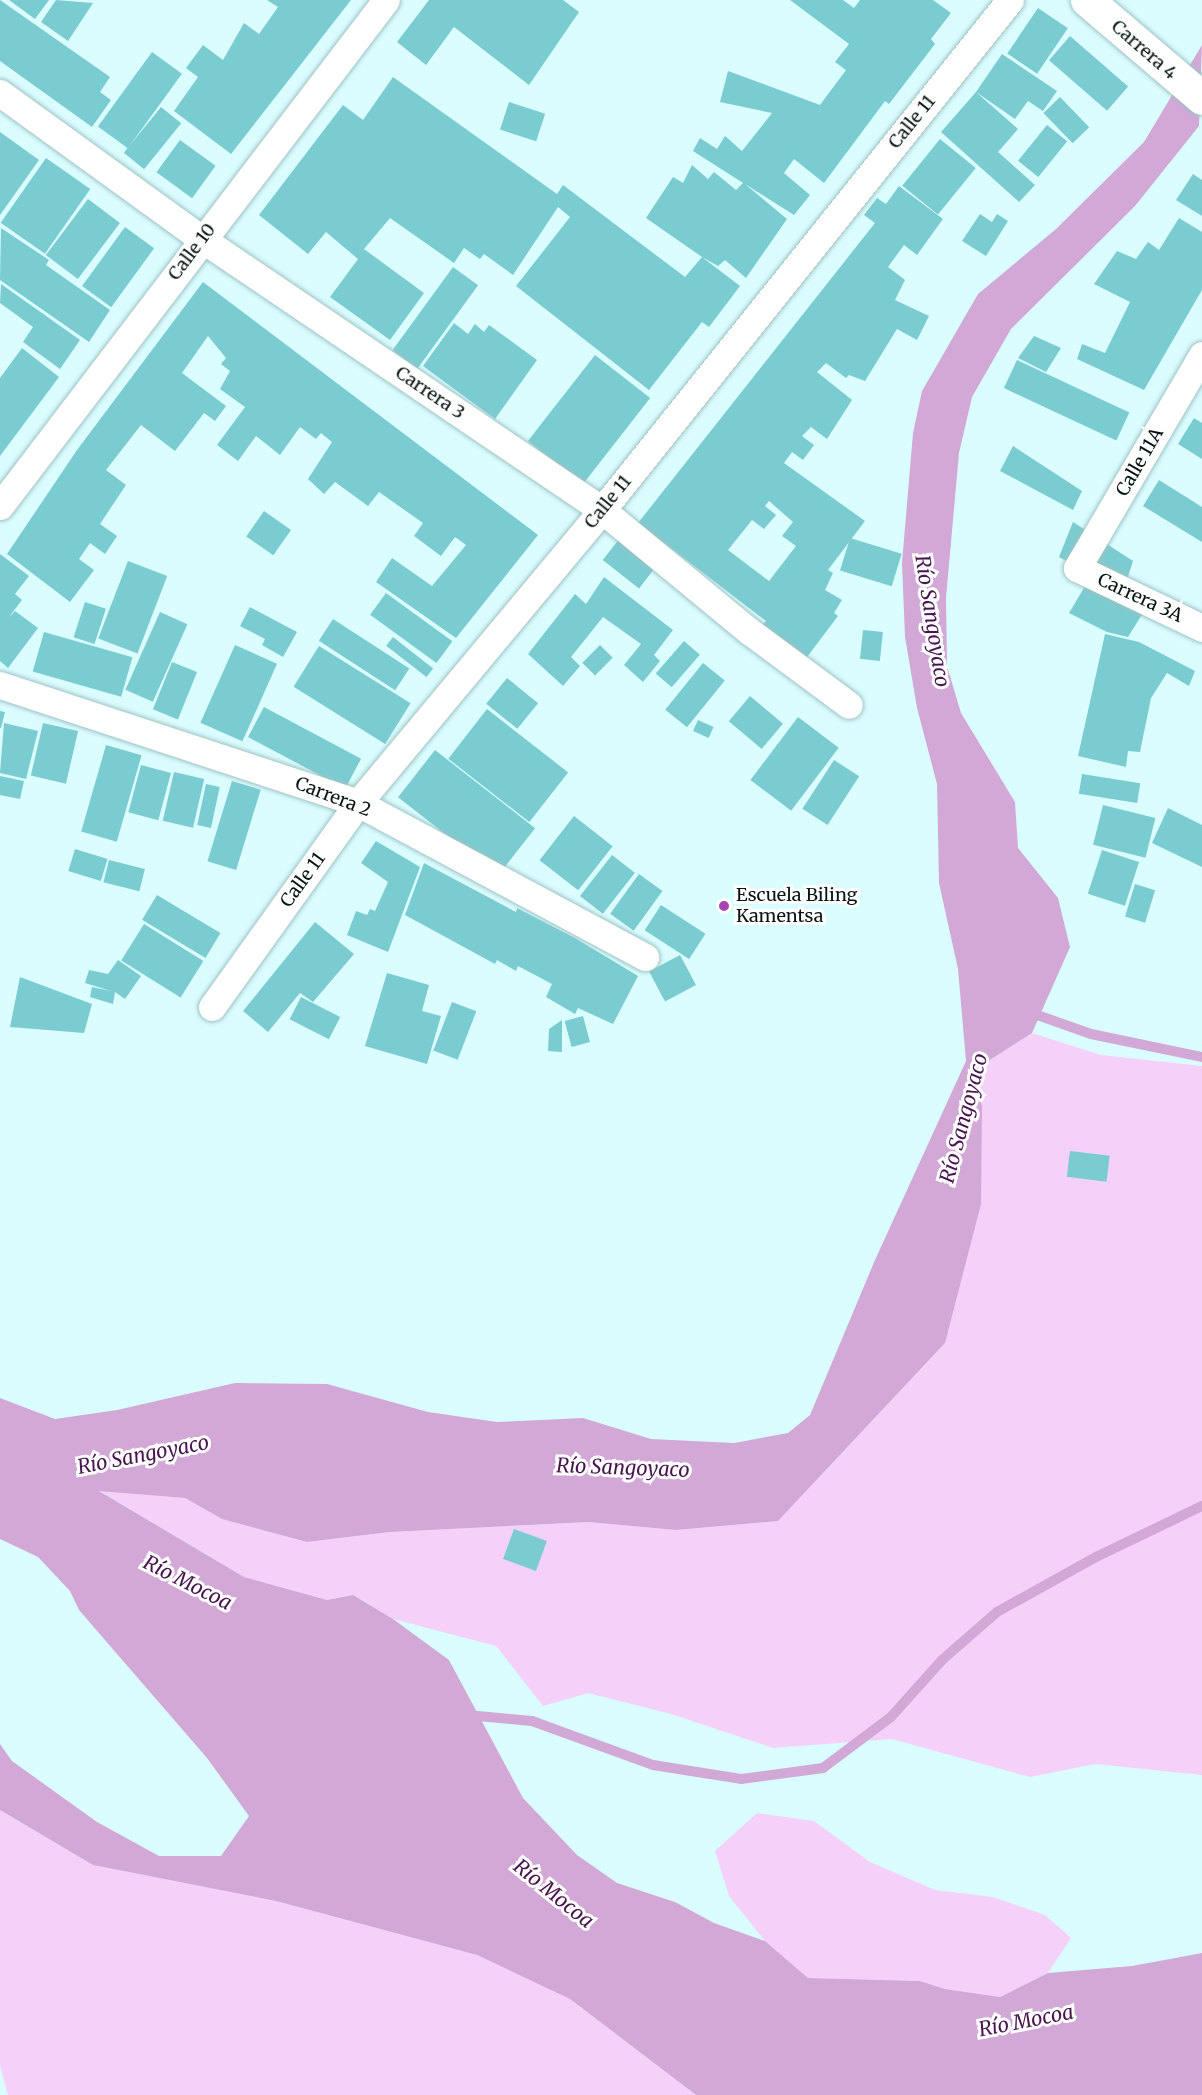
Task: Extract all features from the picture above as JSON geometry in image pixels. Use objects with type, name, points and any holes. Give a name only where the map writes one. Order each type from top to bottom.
[{"type":"street","name":"Calle 10","points":[[0,506],[386,0]]},
{"type":"street","name":"Calle 11","points":[[212,1007],[358,803],[602,510],[1010,0]]},
{"type":"street","name":"Carrera 4","points":[[1087,0],[1202,98]]},
{"type":"street","name":"Carrera 3","points":[[0,93],[202,239],[602,510],[749,631],[849,705]]},
{"type":"street","name":"Calle 11A","points":[[1077,568],[1202,355]]},
{"type":"street","name":"Carrera 3A","points":[[1077,568],[1202,628]]},
{"type":"street","name":"Carrera 2","points":[[0,685],[358,803],[645,957]]},
{"type":"shaded area","points":[[1032,1033],[1101,1055],[1202,1066],[1202,1775],[1095,1764],[1030,1777],[892,1739],[773,1748],[671,1714],[588,1693],[543,1706],[496,1646],[393,1619],[353,1595],[327,1600],[244,1577],[98,1490],[185,1498],[222,1519],[307,1542],[390,1532],[588,1522],[676,1530],[778,1521],[945,1343],[982,1106],[978,1090],[985,1063]]},
{"type":"shaded area","points":[[0,1810],[93,1865],[276,1901],[477,1955],[570,1999],[696,2095],[8,2095],[0,2065]]},
{"type":"shaded area","points":[[757,1813],[814,1821],[870,1862],[935,1890],[993,1897],[1045,1915],[1071,1938],[1048,1973],[1000,1997],[945,1989],[920,1981],[808,1978],[765,1941],[729,1896],[715,1851]]},
{"type":"water","points":[[1202,45],[1199,126],[1135,206],[1011,329],[972,397],[959,453],[946,598],[947,666],[961,713],[1015,802],[1018,848],[1058,898],[1070,947],[1032,1033],[985,1063],[978,1090],[982,1106],[981,1204],[945,1343],[778,1521],[676,1530],[588,1522],[390,1532],[307,1542],[222,1519],[185,1498],[99,1491],[244,1577],[327,1600],[353,1595],[393,1619],[449,1660],[523,1798],[577,1855],[617,1883],[675,1902],[714,1923],[765,1941],[808,1978],[920,1981],[945,1989],[1000,1997],[1048,1973],[1132,1966],[1202,1953],[1202,2095],[696,2095],[570,1999],[477,1955],[276,1901],[93,1865],[0,1810],[0,1744],[12,1761],[97,1822],[159,1856],[221,1856],[249,1816],[207,1758],[79,1610],[70,1591],[38,1557],[0,1539],[0,1398],[55,1419],[117,1410],[235,1383],[327,1384],[428,1412],[497,1422],[583,1418],[651,1439],[734,1443],[788,1433],[810,1415],[875,1260],[966,1061],[958,969],[939,883],[937,784],[917,708],[905,637],[902,563],[913,433],[922,391],[978,294],[1056,229],[1144,142]]},
{"type":"building","points":[[0,0],[110,77],[100,92],[111,100],[92,127],[0,61]]},
{"type":"building","points":[[9,0],[49,0],[35,19]]},
{"type":"building","points":[[56,0],[93,3],[68,41],[41,22]]},
{"type":"building","points":[[267,0],[351,0],[231,154],[174,111],[198,77],[186,68],[203,45],[223,60],[244,23],[259,34],[278,7]]},
{"type":"building","points":[[429,0],[563,0],[579,12],[529,85],[454,27],[426,65],[397,42]]},
{"type":"building","points":[[790,0],[843,0],[854,8],[860,0],[933,0],[951,13],[931,39],[935,44],[889,104],[885,101],[824,183],[794,159],[784,173],[810,195],[794,215],[745,184],[787,219],[746,278],[725,260],[718,266],[646,218],[673,177],[683,183],[692,165],[708,179],[714,172],[736,190],[743,183],[693,151],[700,138],[717,149],[725,136],[742,151],[772,113],[720,102],[728,71],[820,105],[846,70],[835,62],[849,44]]},
{"type":"building","points":[[1038,8],[1068,28],[1037,74],[1007,54]]},
{"type":"building","points":[[1070,36],[1128,87],[1107,111],[1049,60]]},
{"type":"building","points":[[152,52],[182,74],[128,148],[98,126]]},
{"type":"building","points":[[1002,54],[1057,91],[1043,111],[1028,101],[1015,119],[976,92]]},
{"type":"building","points":[[393,77],[557,194],[563,185],[685,277],[702,257],[740,286],[709,327],[702,322],[649,390],[516,286],[570,217],[558,207],[513,275],[484,254],[480,259],[464,248],[454,263],[390,218],[364,249],[424,293],[390,340],[330,297],[358,259],[326,232],[308,254],[259,215],[343,105],[363,120]]},
{"type":"building","points":[[976,92],[1018,129],[998,152],[1035,185],[1019,202],[941,132]]},
{"type":"building","points":[[1060,97],[1089,127],[1073,143],[1043,113]]},
{"type":"building","points":[[509,102],[545,114],[536,141],[500,130]]},
{"type":"building","points":[[161,107],[181,123],[144,169],[124,153]]},
{"type":"building","points":[[1047,125],[1067,141],[1038,177],[1018,161]]},
{"type":"building","points":[[0,132],[39,160],[0,215]]},
{"type":"building","points":[[940,139],[976,168],[938,215],[902,186]]},
{"type":"building","points":[[180,140],[216,166],[192,198],[156,172]]},
{"type":"building","points":[[46,158],[90,189],[45,254],[1,223]]},
{"type":"building","points":[[1193,174],[1202,180],[1202,216],[1176,200]]},
{"type":"building","points":[[899,186],[943,219],[917,255],[904,245],[888,267],[905,280],[895,300],[929,316],[917,340],[897,329],[865,381],[849,375],[846,378],[826,363],[817,372],[852,400],[827,439],[811,427],[802,436],[814,445],[803,460],[792,452],[784,463],[865,521],[828,570],[833,573],[825,590],[842,600],[834,613],[838,616],[804,661],[760,627],[766,621],[638,523],[875,223],[864,215],[877,198],[886,204]],"holes":[[[769,501],[793,522],[782,536],[796,546],[769,581],[728,550],[752,520],[764,529],[776,515],[765,506]]]},
{"type":"building","points":[[88,199],[120,223],[78,279],[46,255]]},
{"type":"building","points":[[980,214],[992,222],[997,214],[1008,221],[986,256],[962,241]]},
{"type":"building","points":[[1179,218],[1202,232],[1202,290],[1144,390],[1077,359],[1082,344],[1105,353],[1130,302],[1094,284],[1117,251],[1136,259],[1148,242],[1159,250]]},
{"type":"building","points":[[125,227],[154,248],[111,307],[82,286]]},
{"type":"building","points":[[1,228],[49,260],[46,265],[110,310],[89,342],[0,280]]},
{"type":"building","points":[[453,267],[478,285],[418,369],[392,350]]},
{"type":"building","points":[[203,282],[538,535],[456,638],[376,582],[392,558],[432,586],[466,545],[455,537],[441,556],[414,536],[423,523],[379,492],[368,506],[335,482],[324,494],[308,479],[332,442],[321,433],[316,439],[300,427],[280,455],[256,436],[238,461],[217,445],[245,407],[220,389],[230,371],[221,364],[226,358],[208,336],[182,373],[226,406],[215,421],[204,413],[175,451],[141,425],[106,470],[126,485],[100,524],[117,536],[105,554],[90,543],[79,559],[94,570],[70,602],[7,554],[77,450]]},
{"type":"building","points":[[1,284],[80,340],[60,369],[23,342],[33,327],[0,303]]},
{"type":"building","points":[[454,323],[468,334],[475,324],[484,332],[489,325],[537,360],[495,419],[423,366]]},
{"type":"building","points":[[1034,336],[1061,348],[1046,372],[1018,358]]},
{"type":"building","points":[[22,348],[59,377],[0,456],[0,378]]},
{"type":"building","points":[[595,355],[650,398],[583,484],[528,441]]},
{"type":"building","points":[[1017,360],[1129,412],[1116,441],[1004,388]]},
{"type":"building","points":[[1194,418],[1202,423],[1202,459],[1178,444]]},
{"type":"building","points":[[1013,446],[1082,491],[1073,510],[1000,471]]},
{"type":"building","points":[[1159,480],[1202,507],[1202,542],[1143,506]]},
{"type":"building","points":[[264,511],[291,530],[273,555],[246,536]]},
{"type":"building","points":[[1073,522],[1133,561],[1123,592],[1059,557]]},
{"type":"building","points":[[620,538],[656,566],[639,588],[603,560]]},
{"type":"building","points":[[850,538],[902,554],[892,586],[840,571]]},
{"type":"building","points":[[0,554],[29,576],[15,594],[22,600],[9,617],[15,611],[38,628],[8,668],[0,661]]},
{"type":"building","points":[[128,561],[167,576],[137,654],[98,638]]},
{"type":"building","points":[[604,577],[673,630],[654,655],[660,661],[643,682],[624,665],[641,644],[603,617],[571,657],[580,666],[563,686],[528,654],[575,594],[586,604]]},
{"type":"building","points":[[1090,578],[1143,613],[1128,637],[1107,632],[1069,613]]},
{"type":"building","points":[[386,593],[452,641],[436,663],[370,615]]},
{"type":"building","points":[[85,602],[106,609],[94,644],[74,637]]},
{"type":"building","points":[[250,607],[297,632],[283,657],[262,645],[265,639],[240,626]]},
{"type":"building","points":[[160,612],[187,624],[153,702],[125,690]]},
{"type":"building","points":[[333,619],[409,669],[395,690],[319,641]]},
{"type":"building","points":[[863,630],[883,632],[880,661],[860,659]]},
{"type":"building","points":[[44,632],[132,657],[121,697],[33,671]]},
{"type":"building","points":[[1105,634],[1139,642],[1195,671],[1189,686],[1167,673],[1151,698],[1140,752],[1128,751],[1126,767],[1078,756]]},
{"type":"building","points":[[393,637],[433,668],[426,677],[386,646]]},
{"type":"building","points":[[684,641],[700,655],[672,687],[656,673]]},
{"type":"building","points":[[235,645],[277,664],[242,741],[200,723]]},
{"type":"building","points":[[600,645],[613,658],[595,675],[582,663]]},
{"type":"building","points":[[319,646],[411,703],[385,744],[294,687]]},
{"type":"building","points":[[172,662],[197,672],[178,719],[153,709]]},
{"type":"building","points":[[703,663],[725,681],[687,727],[665,710]]},
{"type":"building","points":[[507,678],[538,703],[517,729],[486,704]]},
{"type":"building","points":[[750,696],[783,724],[762,749],[729,721]]},
{"type":"building","points":[[264,707],[361,759],[345,789],[248,737]]},
{"type":"building","points":[[487,709],[568,772],[529,822],[448,759]]},
{"type":"building","points":[[0,711],[5,712],[1,728],[0,728]]},
{"type":"building","points":[[798,717],[839,748],[791,811],[750,780]]},
{"type":"building","points":[[698,720],[714,727],[709,738],[693,731]]},
{"type":"building","points":[[4,723],[38,731],[26,779],[0,773]]},
{"type":"building","points":[[43,723],[78,731],[66,784],[31,776]]},
{"type":"building","points":[[106,745],[142,755],[117,842],[81,832]]},
{"type":"building","points":[[435,750],[535,828],[498,875],[398,797]]},
{"type":"building","points":[[834,760],[859,776],[828,825],[802,809]]},
{"type":"building","points":[[141,765],[171,773],[158,820],[128,812]]},
{"type":"building","points":[[174,772],[204,779],[193,828],[163,821]]},
{"type":"building","points":[[1082,774],[1140,783],[1137,803],[1079,794]]},
{"type":"building","points":[[0,776],[24,781],[20,799],[0,795]]},
{"type":"building","points":[[232,781],[261,790],[236,870],[207,861]]},
{"type":"building","points":[[206,784],[220,787],[211,828],[197,825]]},
{"type":"building","points":[[1103,805],[1155,818],[1145,858],[1093,845]]},
{"type":"building","points":[[1168,808],[1202,825],[1202,867],[1152,843]]},
{"type":"building","points":[[574,816],[613,846],[578,890],[540,860]]},
{"type":"building","points":[[376,841],[420,867],[388,952],[347,935],[356,911],[367,915],[370,909],[375,911],[388,882],[361,863]]},
{"type":"building","points":[[75,849],[108,859],[101,881],[68,871]]},
{"type":"building","points":[[1102,850],[1139,862],[1125,906],[1088,894]]},
{"type":"building","points":[[612,855],[635,873],[603,914],[580,896]]},
{"type":"building","points":[[109,860],[145,869],[139,891],[103,882]]},
{"type":"building","points":[[424,863],[516,912],[517,908],[575,938],[638,976],[613,1024],[578,1008],[575,1014],[546,997],[552,984],[518,966],[516,971],[497,960],[495,964],[405,915]]},
{"type":"building","points":[[639,874],[662,891],[634,931],[610,914]]},
{"type":"building","points":[[1135,884],[1155,890],[1145,923],[1125,917]]},
{"type":"building","points":[[157,895],[220,933],[205,958],[142,920]]},
{"type":"building","points":[[661,905],[705,934],[689,959],[645,930]]},
{"type":"building","points":[[315,922],[354,954],[313,1002],[300,993],[268,1032],[243,1011]]},
{"type":"building","points":[[144,924],[203,961],[181,998],[121,960]]},
{"type":"building","points":[[680,955],[696,985],[665,1001],[649,971]]},
{"type":"building","points":[[118,960],[141,976],[125,999],[115,992],[113,1004],[90,997],[92,987],[111,991],[85,983],[89,970],[108,974]]},
{"type":"building","points":[[387,973],[429,985],[422,1011],[441,1016],[427,1064],[365,1046]]},
{"type":"building","points":[[20,977],[92,1004],[84,1033],[10,1027]]},
{"type":"building","points":[[301,997],[340,1017],[329,1039],[290,1019]]},
{"type":"building","points":[[452,1002],[476,1011],[458,1060],[433,1051]]},
{"type":"building","points":[[583,1016],[590,1042],[572,1047],[565,1021]]},
{"type":"building","points":[[562,1020],[562,1052],[548,1051],[549,1029]]},
{"type":"building","points":[[1070,1151],[1110,1156],[1107,1182],[1067,1177]]},
{"type":"building","points":[[514,1529],[547,1541],[536,1571],[503,1559]]},
{"type":"waterway","points":[[1026,1011],[1091,1034],[1202,1057]]},
{"type":"waterway","points":[[467,1715],[532,1721],[653,1765],[741,1779],[823,1768],[891,1717],[942,1660],[997,1612],[1096,1557],[1202,1506]]},
{"type":"place","name":"Escuela Biling Kamentsa","points":[[724,906]]},
{"type":"water label","name":"Río Sangoyaco","points":[[933,621]]},
{"type":"water label","name":"Río Sangoyaco","points":[[963,1118]]},
{"type":"water label","name":"Río Sangoyaco","points":[[143,1454]]},
{"type":"water label","name":"Río Sangoyaco","points":[[623,1467]]},
{"type":"water label","name":"Río Mocoa","points":[[188,1582]]},
{"type":"water label","name":"Río Mocoa","points":[[554,1893]]},
{"type":"water label","name":"Río Mocoa","points":[[1026,2020]]}]
